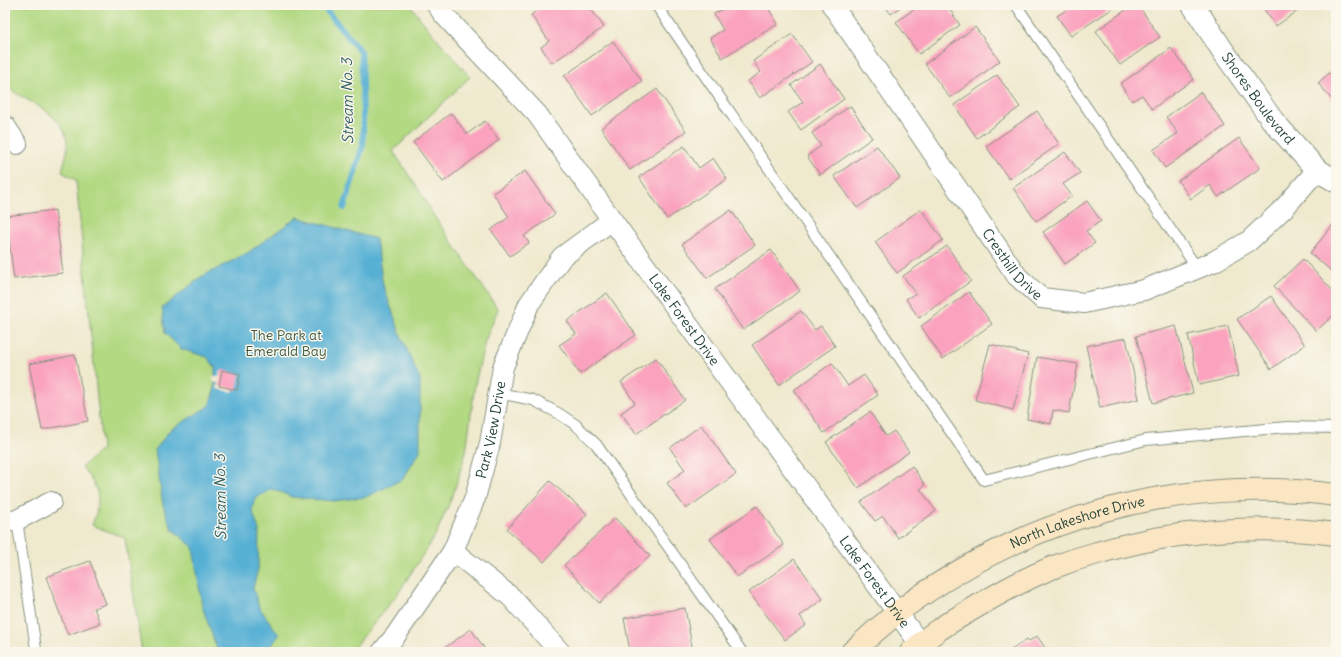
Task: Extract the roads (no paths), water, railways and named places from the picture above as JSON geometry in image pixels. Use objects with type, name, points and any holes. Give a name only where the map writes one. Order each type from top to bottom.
[{"type":"main road","name":"North Lakeshore Drive","points":[[852,652],[897,614],[940,583],[1007,546],[1043,530],[1092,513],[1149,500],[1203,492],[1251,490],[1336,495]]},
{"type":"main road","points":[[919,649],[937,631],[998,594],[1030,577],[1055,567],[1115,548],[1148,540],[1212,531],[1274,529],[1307,530],[1336,534]]},
{"type":"street","name":"Lake Forest Drive","points":[[438,5],[445,16],[538,114],[612,220],[897,614],[919,649]]},
{"type":"street","name":"Cresthill Drive","points":[[832,5],[1017,276],[1041,298],[1084,303],[1144,290],[1213,262],[1249,241],[1285,207],[1317,170]]},
{"type":"street","name":"Shores Boulevard","points":[[1193,5],[1223,51],[1273,121],[1317,170],[1336,181]]},
{"type":"street","points":[[5,126],[17,144]]},
{"type":"street","name":"Park View Drive","points":[[382,652],[396,635],[453,550],[475,498],[490,444],[503,367],[529,304],[562,257],[612,220]]},
{"type":"street","points":[[11,521],[51,502]]},
{"type":"street","points":[[453,550],[511,597],[560,652]]},
{"type":"lane","points":[[656,5],[984,480],[1146,440],[1287,426],[1336,428]]},
{"type":"lane","points":[[1016,5],[1197,268]]},
{"type":"lane","points":[[499,393],[533,400],[558,413],[576,425],[596,444],[742,652]]},
{"type":"lane","points":[[11,521],[36,650],[35,652]]},
{"type":"water","points":[[297,217],[376,239],[383,285],[401,336],[420,379],[420,451],[403,479],[366,497],[333,501],[292,497],[273,489],[255,498],[252,509],[259,530],[258,569],[253,588],[259,607],[279,635],[267,652],[218,652],[202,606],[193,547],[172,529],[163,505],[155,450],[170,430],[209,406],[215,388],[215,367],[207,357],[181,349],[165,333],[162,308],[201,277],[249,252]]},
{"type":"waterway","name":"Stream No. 3","points":[[322,5],[361,52],[363,145],[344,208]]},
{"type":"park label","name":"The Park at Emerald Bay","points":[[286,344]]}]
